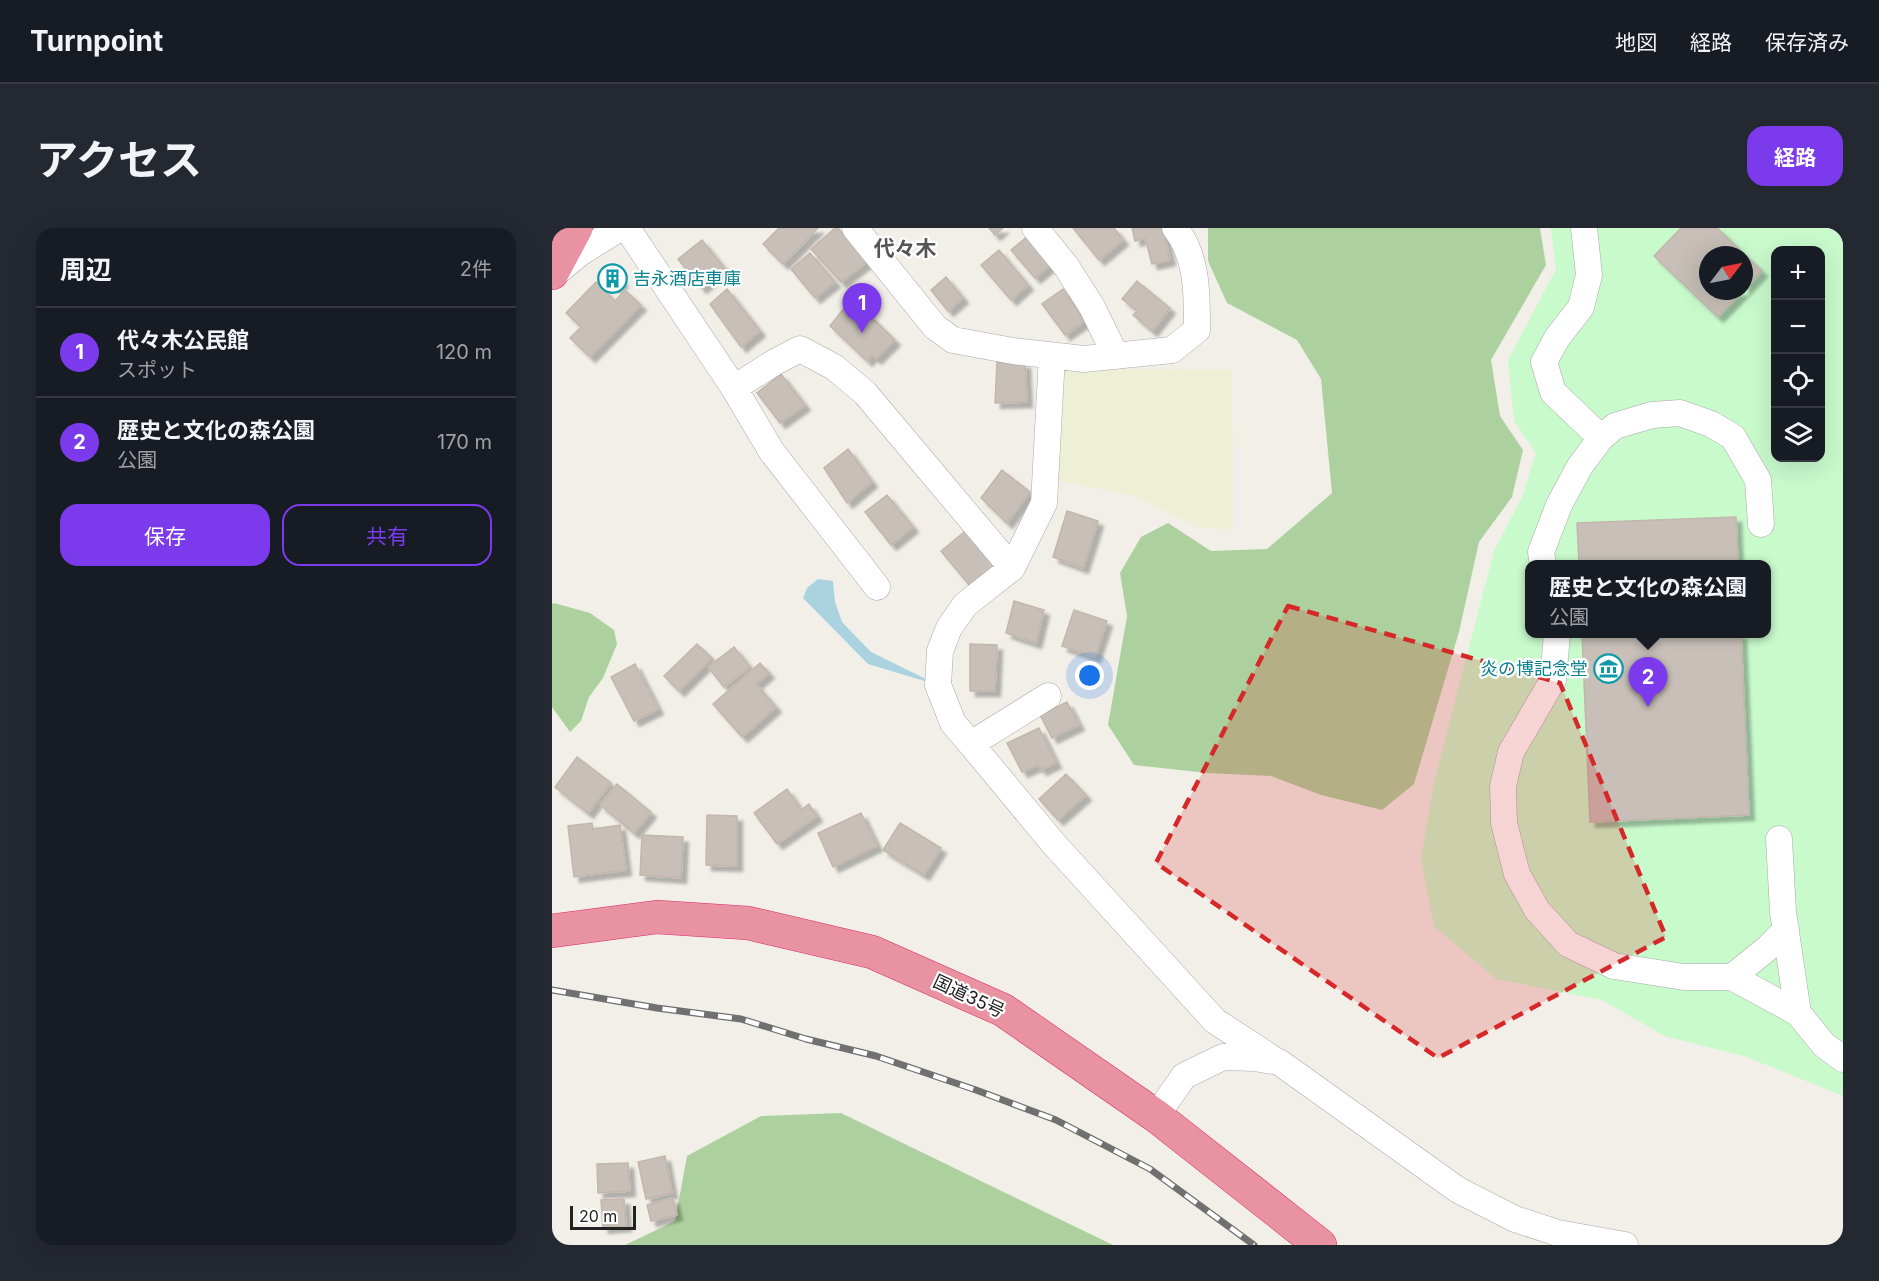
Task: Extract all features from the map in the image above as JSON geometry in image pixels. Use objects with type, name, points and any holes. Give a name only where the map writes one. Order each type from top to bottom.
[{"type":"highway","points":[[552,274],[576,228]]},
{"type":"highway","name":"国道35号","points":[[552,931],[657,917],[748,923],[872,952],[1003,1010],[1156,1116],[1320,1245]]},
{"type":"street","points":[[552,274],[620,228]]},
{"type":"street","points":[[627,228],[734,388],[772,452],[877,586]]},
{"type":"street","points":[[855,228],[935,327],[953,340],[1084,359],[1172,350],[1197,330],[1197,283],[1184,240],[1175,228]]},
{"type":"street","points":[[1035,228],[1066,266],[1092,307],[1116,356]]},
{"type":"street","points":[[1584,228],[1589,275],[1581,307],[1557,338],[1544,362],[1553,392],[1600,438]]},
{"type":"street","points":[[734,388],[800,349],[834,367],[865,393],[1012,568]]},
{"type":"street","points":[[1052,356],[1044,503],[1012,568],[965,605],[949,628],[940,651],[938,685],[953,723],[1053,843],[1215,1021],[1279,1062],[1458,1190],[1515,1219],[1558,1233],[1625,1245]]},
{"type":"street","points":[[1542,560],[1541,552],[1559,505],[1580,466],[1600,438],[1616,426],[1652,416],[1680,413],[1711,424],[1733,437],[1758,480],[1761,524]]},
{"type":"street","points":[[1557,638],[1553,680],[1510,752],[1503,786],[1504,823],[1517,874],[1537,910],[1568,944],[1614,966],[1684,977],[1732,977],[1798,1013],[1824,1045],[1843,1059]]},
{"type":"street","points":[[971,744],[1048,696]]},
{"type":"street","points":[[1779,838],[1783,912],[1798,1013]]},
{"type":"street","points":[[1732,977],[1769,947],[1786,929]]},
{"type":"street","points":[[1156,1116],[1184,1076],[1223,1057],[1279,1062]]},
{"type":"highlighted area","points":[[1288,606],[1560,683],[1666,937],[1438,1058],[1156,863]]},
{"type":"green space","points":[[1208,228],[1540,228],[1546,265],[1491,360],[1500,416],[1523,450],[1512,497],[1479,542],[1459,632],[1414,784],[1382,810],[1321,795],[1271,776],[1207,773],[1134,765],[1108,725],[1127,616],[1120,573],[1141,537],[1168,523],[1211,551],[1267,549],[1332,493],[1321,379],[1297,340],[1227,303],[1208,261]]},
{"type":"green space","points":[[1551,228],[1843,228],[1843,1096],[1747,1057],[1665,1036],[1602,1000],[1496,979],[1434,926],[1421,859],[1434,782],[1494,551],[1522,497],[1536,453],[1514,421],[1508,360],[1556,269]]},
{"type":"green space","points":[[1135,369],[1232,370],[1233,529],[1199,528],[1136,496],[1058,481],[1056,379],[1058,373]]},
{"type":"green space","points":[[552,604],[590,613],[614,630],[617,644],[603,678],[589,697],[581,721],[570,732],[552,707]]},
{"type":"green space","points":[[841,1113],[1113,1245],[625,1245],[675,1221],[687,1156],[761,1116]]},
{"type":"water","points":[[818,579],[833,581],[835,602],[842,622],[871,652],[938,685],[868,664],[803,598],[807,588]]},
{"type":"building","points":[[779,228],[818,228],[783,264],[763,244]]},
{"type":"building","points":[[835,228],[838,228],[867,262],[841,282],[811,249]]},
{"type":"building","points":[[989,228],[1003,228],[995,235]]},
{"type":"building","points":[[1073,228],[1114,228],[1123,240],[1099,260]]},
{"type":"building","points":[[1132,228],[1163,228],[1170,260],[1152,264],[1145,238],[1135,241]]},
{"type":"building","points":[[1681,228],[1717,228],[1736,246],[1699,246],[1699,299],[1654,256]]},
{"type":"building","points":[[1029,235],[1053,263],[1035,278],[1011,250]]},
{"type":"building","points":[[702,240],[725,269],[701,288],[678,259]]},
{"type":"building","points":[[999,250],[1028,285],[1011,300],[981,265]]},
{"type":"building","points":[[810,253],[835,282],[815,298],[791,269]]},
{"type":"building","points":[[1753,262],[1762,271],[1753,280]]},
{"type":"building","name":"吉永酒店車庫","points":[[608,267],[623,281],[616,289],[601,275]]},
{"type":"building","points":[[946,277],[963,298],[948,311],[931,290]]},
{"type":"building","points":[[1137,281],[1170,308],[1152,331],[1133,315],[1137,311],[1122,299]]},
{"type":"building","points":[[596,282],[615,301],[625,290],[641,305],[590,357],[570,338],[581,327],[566,313]]},
{"type":"building","points":[[727,289],[760,331],[741,347],[710,304]]},
{"type":"building","points":[[1063,289],[1085,321],[1065,335],[1042,304]]},
{"type":"building","points":[[852,298],[895,340],[876,359],[872,355],[867,361],[830,326]]},
{"type":"building","points":[[1700,300],[1734,300],[1718,317]]},
{"type":"building","points":[[997,362],[1025,363],[1027,402],[995,403]]},
{"type":"building","points":[[781,374],[805,405],[780,423],[757,393]]},
{"type":"building","points":[[848,449],[872,482],[847,503],[824,468]]},
{"type":"building","points":[[1002,470],[1030,492],[1007,523],[981,498]]},
{"type":"building","points":[[887,495],[913,527],[891,545],[865,512]]},
{"type":"building","points":[[1067,511],[1098,521],[1083,568],[1053,557]]},
{"type":"building","points":[[1736,517],[1738,560],[1579,560],[1577,523]]},
{"type":"building","points":[[969,528],[998,564],[970,586],[941,551]]},
{"type":"building","points":[[1014,601],[1044,610],[1036,643],[1006,633]]},
{"type":"building","points":[[1074,610],[1107,621],[1095,657],[1062,646]]},
{"type":"building","points":[[1582,638],[1741,638],[1749,815],[1590,822]]},
{"type":"building","points":[[697,644],[712,658],[679,691],[664,676]]},
{"type":"building","points":[[970,644],[997,645],[995,691],[970,691]]},
{"type":"building","points":[[734,647],[750,667],[724,687],[708,667]]},
{"type":"building","points":[[760,663],[769,673],[756,684],[776,707],[742,737],[713,704]]},
{"type":"building","points":[[635,664],[658,709],[634,721],[611,677]]},
{"type":"building","points":[[1067,702],[1079,725],[1052,738],[1040,715]]},
{"type":"building","points":[[1039,728],[1056,763],[1041,770],[1038,765],[1022,772],[1007,743]]},
{"type":"building","points":[[577,757],[611,783],[588,813],[555,787]]},
{"type":"building","points":[[1066,774],[1086,795],[1058,820],[1039,799]]},
{"type":"building","points":[[617,784],[651,812],[634,833],[600,805]]},
{"type":"building","points":[[787,789],[801,810],[809,804],[817,816],[777,844],[754,813]]},
{"type":"building","points":[[861,813],[877,846],[833,867],[818,833]]},
{"type":"building","points":[[707,815],[737,816],[737,866],[706,865]]},
{"type":"building","points":[[592,823],[593,829],[620,825],[626,870],[574,877],[568,826]]},
{"type":"building","points":[[900,823],[941,848],[924,875],[883,850]]},
{"type":"building","points":[[642,835],[683,837],[681,878],[640,875]]},
{"type":"building","points":[[665,1156],[672,1193],[646,1199],[638,1162]]},
{"type":"building","points":[[628,1163],[630,1191],[598,1193],[597,1164]]},
{"type":"building","points":[[673,1198],[677,1215],[651,1221],[647,1205]]},
{"type":"building","points":[[624,1199],[626,1226],[603,1228],[601,1200]]},
{"type":"railway","points":[[552,990],[657,1008],[741,1019],[806,1039],[876,1056],[976,1090],[1056,1120],[1150,1169],[1254,1245]]},
{"type":"place","name":"吉永酒店車庫","points":[[612,278]]},
{"type":"place","name":"代々木公民館","points":[[862,333]]},
{"type":"place","name":"炎の博記念堂","points":[[1609,668]]},
{"type":"place","name":"歴史と文化の森公園","points":[[1648,707]]},
{"type":"district","name":"代々木","points":[[905,248]]}]
